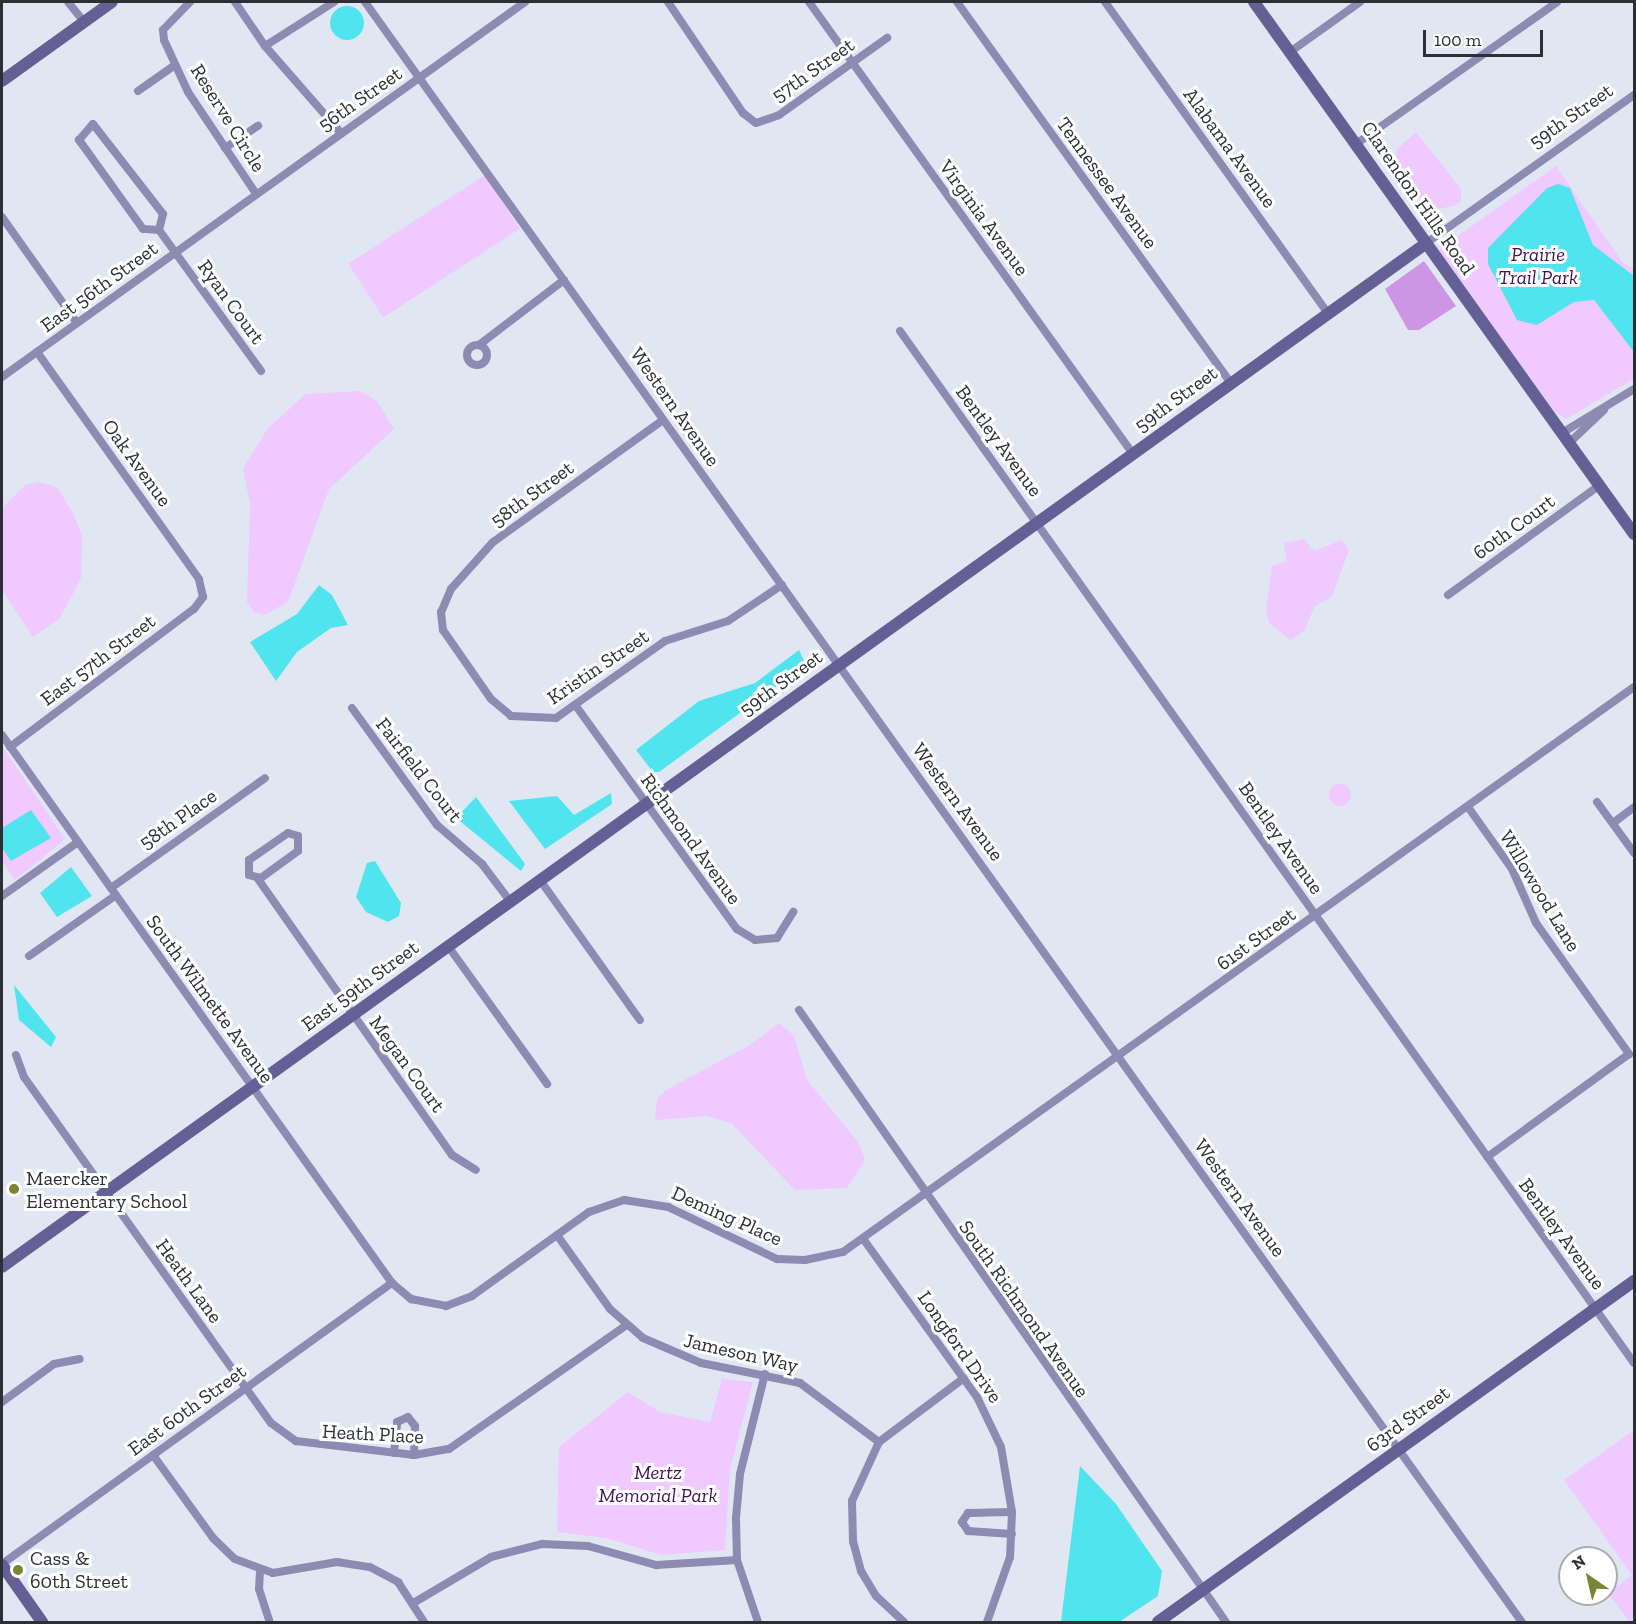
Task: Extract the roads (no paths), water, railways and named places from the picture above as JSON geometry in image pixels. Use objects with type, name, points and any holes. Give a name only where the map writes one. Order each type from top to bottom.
[{"type":"street","points":[[68,2],[84,22]]},
{"type":"street","points":[[2,81],[112,2]]},
{"type":"street","name":"Reserve Circle","points":[[190,2],[163,30],[175,65],[225,148],[255,192]]},
{"type":"street","points":[[235,2],[265,46],[341,133]]},
{"type":"street","points":[[265,46],[334,2]]},
{"type":"street","name":"Western Avenue","points":[[365,2],[1522,1623]]},
{"type":"street","name":"56th Street","points":[[216,224],[255,192],[525,2]]},
{"type":"street","name":"57th Street","points":[[668,2],[743,113],[756,123],[779,115],[887,38]]},
{"type":"street","name":"Virginia Avenue","points":[[809,2],[1133,454]]},
{"type":"street","name":"Tennessee Avenue","points":[[957,2],[1231,384]]},
{"type":"street","name":"Alabama Avenue","points":[[1105,2],[1329,314]]},
{"type":"street","name":"Clarendon Hills Road","points":[[1254,2],[1425,244],[1635,534]]},
{"type":"street","points":[[1290,52],[1360,2]]},
{"type":"street","points":[[1356,144],[1557,2]]},
{"type":"street","points":[[138,92],[175,65]]},
{"type":"street","name":"59th Street","points":[[741,736],[1635,95]]},
{"type":"street","points":[[93,124],[163,214],[159,230],[143,229],[80,140],[93,124]]},
{"type":"street","points":[[225,148],[258,126]]},
{"type":"street","points":[[2,217],[77,323]]},
{"type":"street","name":"East 56th Street","points":[[2,377],[216,224]]},
{"type":"street","name":"Ryan Court","points":[[159,230],[261,371]]},
{"type":"street","points":[[478,345],[564,280]]},
{"type":"street","name":"Bentley Avenue","points":[[900,331],[1635,1363]]},
{"type":"street","name":"Oak Avenue","points":[[37,352],[199,579],[203,597]]},
{"type":"street","points":[[1565,438],[1635,389]]},
{"type":"street","name":"58th Street","points":[[441,612],[460,574],[482,551],[663,420]]},
{"type":"street","name":"60th Court","points":[[1448,595],[1600,485]]},
{"type":"street","name":"Kristin Street","points":[[441,612],[443,630],[491,699],[510,716],[542,721],[576,706],[665,641],[728,621],[782,585]]},
{"type":"street","name":"East 57th Street","points":[[10,747],[194,609],[203,597]]},
{"type":"street","name":"61st Street","points":[[925,1196],[1635,687]]},
{"type":"street","name":"Richmond Avenue","points":[[576,706],[645,804],[745,936],[777,938],[793,912]]},
{"type":"street","name":"Fairfield Court","points":[[352,708],[437,825],[482,864],[510,901]]},
{"type":"street","name":"South Wilmette Avenue","points":[[2,735],[392,1283]]},
{"type":"street","name":"East 59th Street","points":[[2,1267],[741,736]]},
{"type":"street","name":"58th Place","points":[[29,956],[265,778]]},
{"type":"street","points":[[1598,801],[1635,853]]},
{"type":"street","name":"Willowood Lane","points":[[1468,807],[1512,869],[1536,923],[1629,1054],[1487,1157]]},
{"type":"street","points":[[1613,822],[1635,807]]},
{"type":"street","name":"Megan Court","points":[[258,879],[298,851],[298,836],[282,836],[249,860],[249,875],[258,879],[452,1155],[476,1170]]},
{"type":"street","points":[[2,896],[78,842]]},
{"type":"street","points":[[540,880],[640,1020]]},
{"type":"street","points":[[448,946],[547,1084]]},
{"type":"street","name":"South Richmond Avenue","points":[[799,1010],[925,1196],[1205,1589],[1226,1623]]},
{"type":"street","name":"Heath Lane","points":[[16,1055],[24,1077],[246,1388]]},
{"type":"street","name":"Deming Place","points":[[392,1283],[428,1306],[453,1305],[600,1207],[631,1200],[668,1207],[777,1258],[822,1258],[864,1240],[925,1196]]},
{"type":"street","name":"Jameson Way","points":[[557,1235],[627,1326],[681,1357],[765,1374],[818,1393],[879,1442]]},
{"type":"street","name":"Longford Drive","points":[[864,1240],[964,1378],[1001,1447],[1012,1512],[1012,1534],[1010,1557],[987,1623]]},
{"type":"street","name":"63rd Street","points":[[1158,1623],[1635,1281]]},
{"type":"street","name":"East 60th Street","points":[[2,1564],[392,1283]]},
{"type":"street","name":"Heath Place","points":[[246,1388],[278,1430],[303,1444],[414,1455],[467,1441],[627,1326]]},
{"type":"street","points":[[2,1402],[54,1364],[80,1359]]},
{"type":"street","points":[[758,1623],[736,1560],[740,1474],[765,1374]]},
{"type":"street","points":[[904,1623],[871,1589],[853,1542],[852,1501],[879,1442],[964,1378]]},
{"type":"street","points":[[394,1453],[397,1422],[408,1417],[415,1426],[414,1455]]},
{"type":"street","points":[[153,1455],[219,1546],[260,1571],[358,1563],[392,1578],[415,1602],[424,1623]]},
{"type":"street","points":[[1012,1512],[970,1513],[962,1522],[968,1531],[1012,1534]]},
{"type":"street","points":[[415,1602],[491,1557],[542,1544],[588,1546],[656,1565],[736,1560]]},
{"type":"street","points":[[2,1564],[42,1623]]},
{"type":"street","points":[[260,1571],[259,1589],[270,1623]]},
{"type":"water","points":[[347,6],[359,11],[364,23],[359,35],[347,40],[335,35],[330,23],[335,11]]},
{"type":"water","points":[[1558,184],[1570,188],[1593,245],[1634,276],[1634,352],[1594,300],[1574,302],[1537,325],[1517,320],[1488,264],[1488,248],[1547,188]]},
{"type":"water","points":[[319,585],[332,595],[348,625],[331,628],[297,652],[276,681],[250,642],[297,614]]},
{"type":"water","points":[[799,650],[806,665],[659,772],[653,772],[636,750],[699,701],[755,683]]},
{"type":"water","points":[[611,793],[612,804],[545,849],[509,801],[557,796],[574,815]]},
{"type":"water","points":[[476,797],[525,864],[521,871],[456,818]]},
{"type":"water","points":[[31,810],[51,838],[11,861],[2,848],[2,828]]},
{"type":"water","points":[[375,861],[401,903],[399,916],[388,922],[366,912],[356,897],[367,863]]},
{"type":"water","points":[[71,867],[92,896],[57,917],[40,893]]},
{"type":"water","points":[[14,985],[56,1037],[51,1047],[19,1020]]},
{"type":"water","points":[[1080,1466],[1116,1504],[1162,1571],[1158,1596],[1119,1622],[1061,1622]]},
{"type":"place","name":"Maercker Elementary School","points":[[14,1189]]},
{"type":"place","name":"Cass & 60th Street","points":[[18,1570]]},
{"type":"park label","name":"Prairie Trail Park","points":[[1538,266]]},
{"type":"park label","name":"Mertz Memorial Park","points":[[658,1484]]}]
